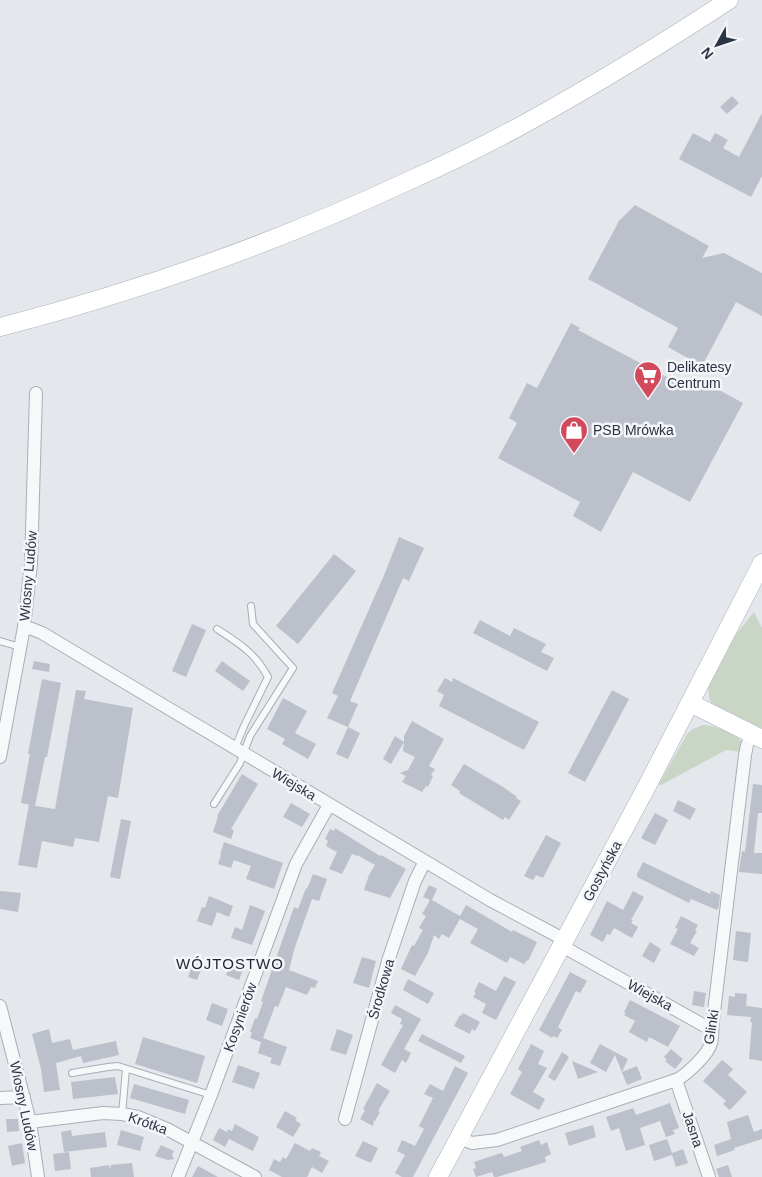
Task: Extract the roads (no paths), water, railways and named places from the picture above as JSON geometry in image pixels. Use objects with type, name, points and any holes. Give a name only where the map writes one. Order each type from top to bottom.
[{"type":"main road","points":[[0,327],[111,296],[176,275],[244,251],[368,200],[442,166],[531,120],[679,33],[729,0]]},
{"type":"main road","name":"Gostyńska","points":[[438,1177],[647,786],[762,562]]},
{"type":"main road","points":[[690,702],[757,737]]},
{"type":"street","name":"Wiosny Ludów","points":[[0,757],[24,627],[31,564],[36,393]]},
{"type":"street","name":"Wiejska","points":[[24,627],[37,630],[329,805],[712,1030]]},
{"type":"street","name":"Glinki","points":[[459,1138],[472,1143],[497,1140],[676,1080],[687,1073],[708,1050],[711,1044],[745,755],[747,745],[757,737]]},
{"type":"street","name":"Kosynierów","points":[[178,1177],[211,1095],[296,864],[329,805]]},
{"type":"street","name":"Środkowa","points":[[345,1119],[388,961],[418,874],[425,861]]},
{"type":"street","name":"Wiosny Ludów","points":[[0,1006],[30,1122],[38,1177]]},
{"type":"street","name":"Jasna","points":[[676,1080],[709,1177]]},
{"type":"street","points":[[0,1098],[24,1097]]},
{"type":"street","name":"Krótka","points":[[30,1122],[104,1113],[122,1114],[148,1120],[255,1177]]},
{"type":"lane","points":[[239,751],[293,668],[254,624],[250,606]]},
{"type":"lane","points":[[214,804],[240,762],[239,751],[244,726],[268,677],[263,668],[245,648],[218,628]]},
{"type":"lane","points":[[0,641],[20,647]]},
{"type":"lane","points":[[72,1073],[113,1066],[211,1095]]},
{"type":"lane","points":[[122,1114],[126,1069]]},
{"type":"place","name":"Delikatesy Centrum","points":[[648,399]]},
{"type":"place","name":"PSB Mrówka","points":[[574,454]]},
{"type":"district","name":"WÓJTOSTWO","points":[[230,964]]}]
